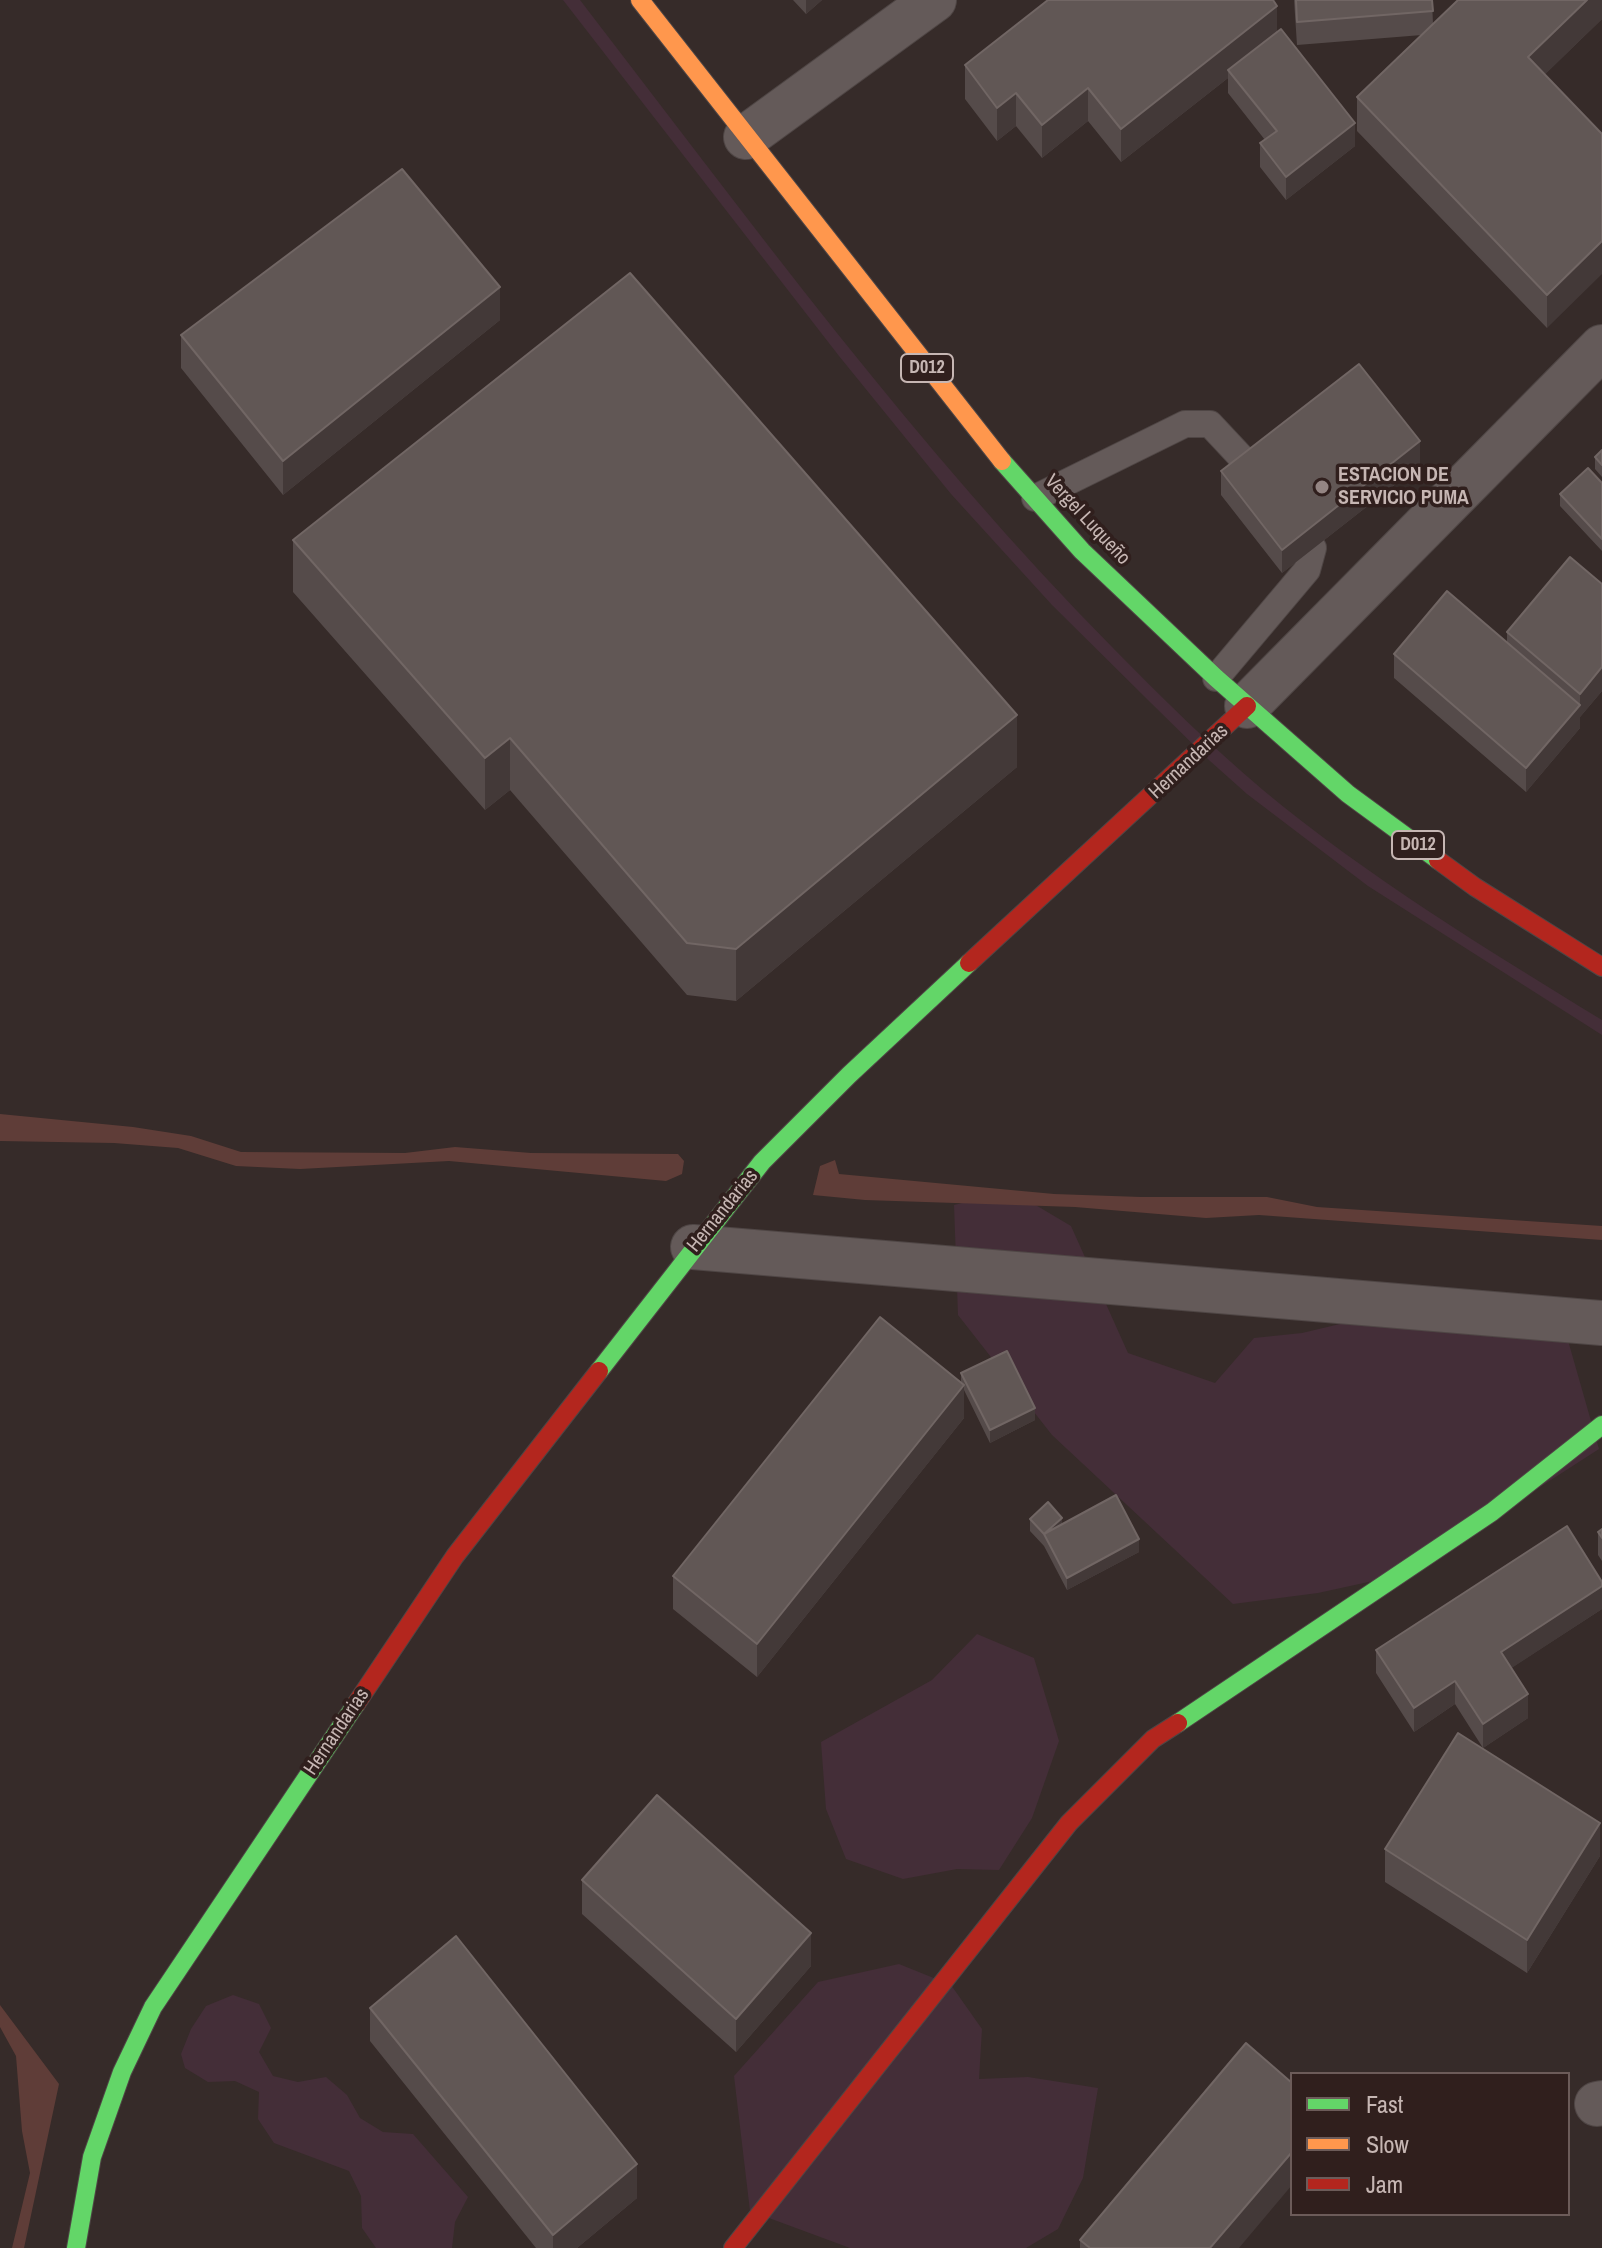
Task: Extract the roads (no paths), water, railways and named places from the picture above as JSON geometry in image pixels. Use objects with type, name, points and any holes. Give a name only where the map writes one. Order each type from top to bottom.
[{"type":"street","name":"Vergel Luqueño","points":[[640,0],[990,448],[1082,551],[1232,692],[1348,794],[1475,887],[1602,967]]},
{"type":"street","points":[[746,137],[934,0]]},
{"type":"street","name":"Hernandarias","points":[[76,2248],[92,2157],[122,2072],[153,2007],[455,1556],[693,1247],[762,1162],[1232,692],[1602,347]]},
{"type":"street","points":[[693,1247],[1602,1323]]},
{"type":"street","points":[[733,2248],[1069,1823],[1153,1739],[1492,1512],[1602,1425]]},
{"type":"lane","points":[[1035,498],[1185,424],[1210,424],[1254,471]]},
{"type":"lane","points":[[1232,692],[1307,570],[1313,548]]},
{"type":"place","name":"ESTACION DE SERVICIO PUMA","points":[[1322,487]]}]
